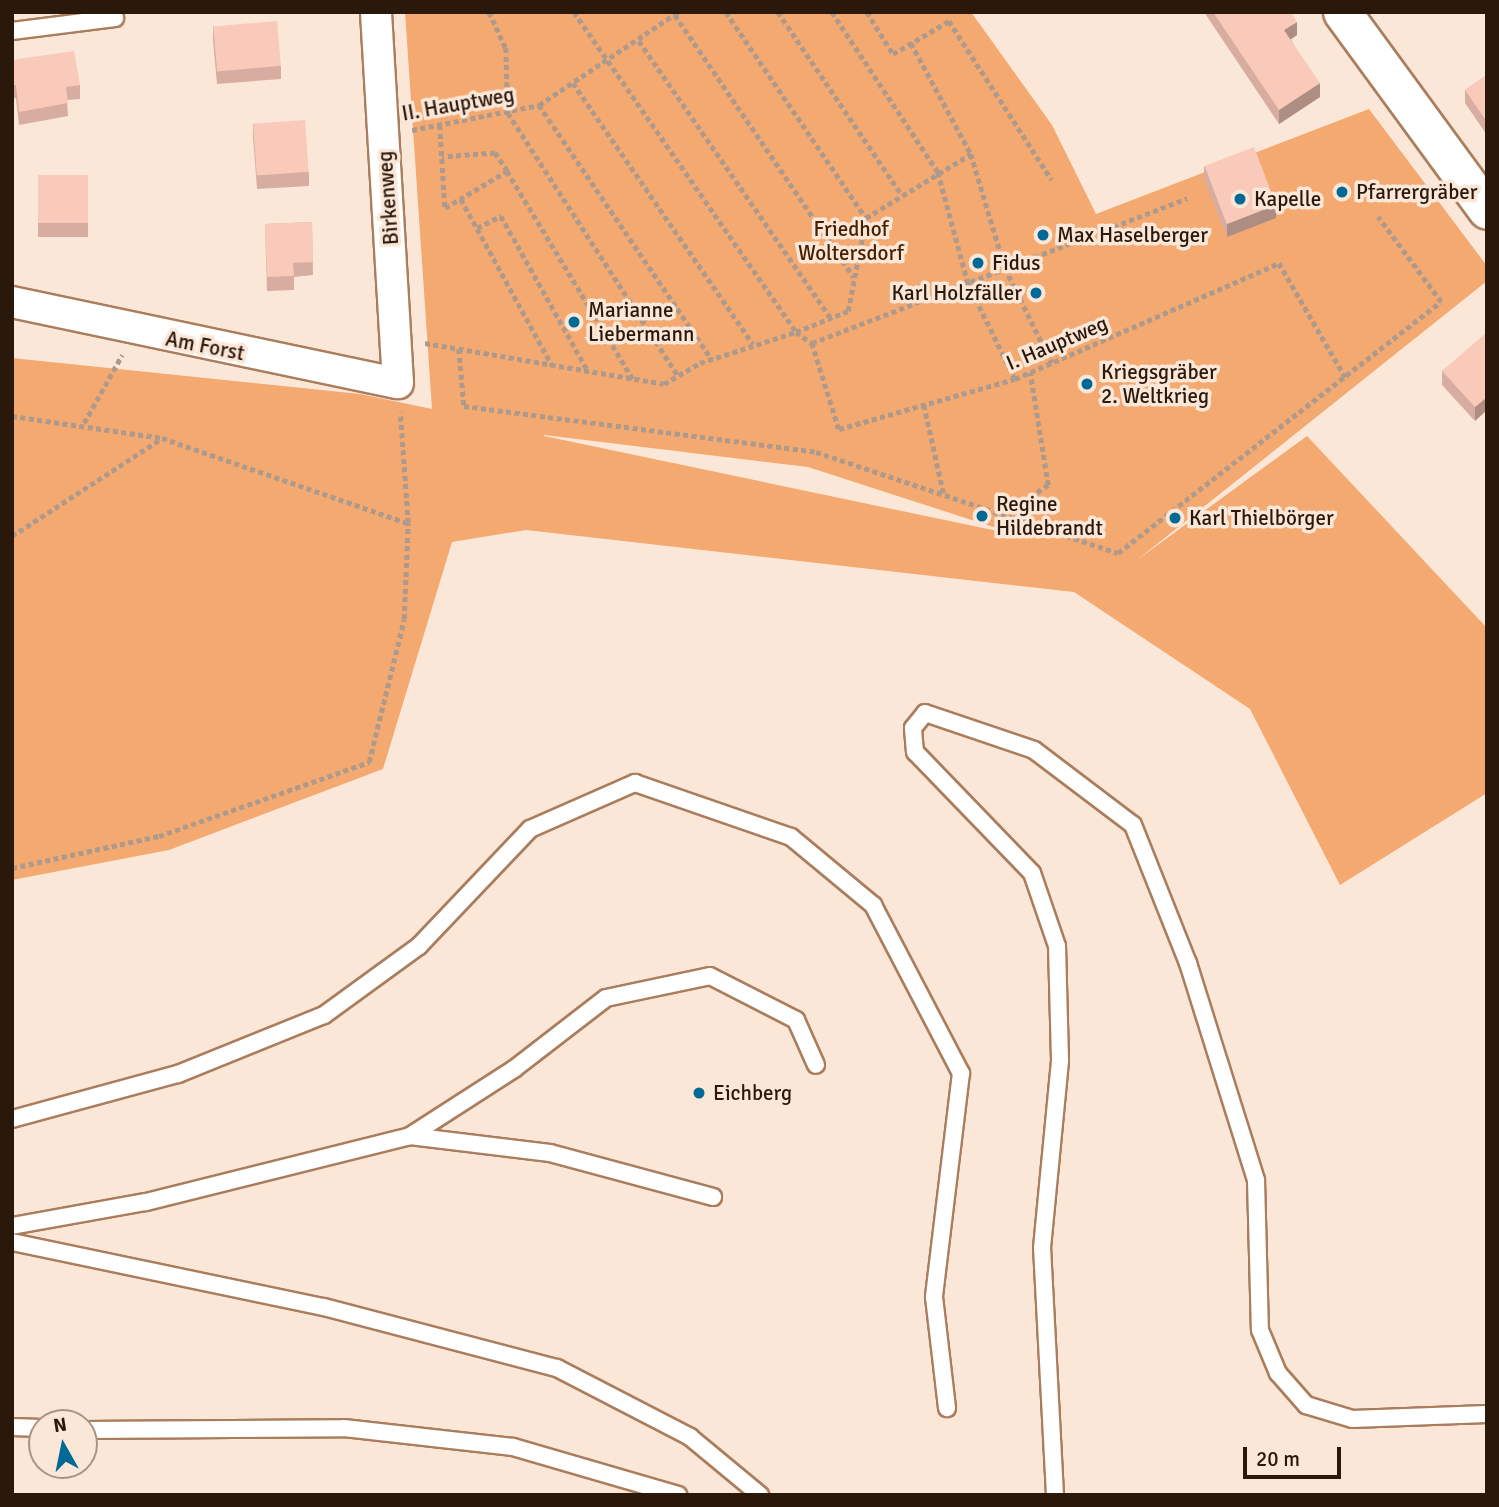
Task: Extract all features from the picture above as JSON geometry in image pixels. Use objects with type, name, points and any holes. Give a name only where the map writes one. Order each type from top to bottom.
[{"type":"street","name":"Birkenweg","points":[[376,12],[398,383]]},
{"type":"street","points":[[1342,12],[1487,210]]},
{"type":"street","name":"Am Forst","points":[[12,302],[134,332],[398,383]]},
{"type":"lane","points":[[12,31],[115,18]]},
{"type":"lane","points":[[1055,1495],[1042,1248],[1060,1060],[1057,946],[1032,873],[915,752],[913,728],[925,713],[1034,750],[1133,825],[1188,963],[1256,1180],[1260,1330],[1278,1373],[1306,1405],[1352,1419],[1487,1414]]},
{"type":"lane","points":[[12,1119],[28,1110],[178,1074],[324,1015],[419,946],[530,829],[635,783],[790,837],[873,905],[961,1073],[934,1297],[947,1408]]},
{"type":"lane","points":[[12,1226],[146,1202],[410,1136],[514,1069],[606,998],[710,976],[796,1020],[816,1065]]},
{"type":"lane","points":[[410,1136],[550,1153],[713,1197]]},
{"type":"lane","points":[[12,1242],[324,1307],[558,1368],[690,1437],[760,1495]]},
{"type":"lane","points":[[98,1430],[344,1428],[448,1439],[513,1447],[678,1495]]},
{"type":"path","points":[[489,12],[506,48],[508,113],[678,376]]},
{"type":"path","points":[[574,12],[796,332],[812,343],[1187,198]]},
{"type":"path","points":[[396,340],[664,384],[712,360],[753,344],[796,332],[848,311],[866,218],[726,12]]},
{"type":"path","points":[[778,12],[902,195]]},
{"type":"path","points":[[832,12],[938,172],[968,283],[1015,379]]},
{"type":"path","points":[[867,12],[893,54],[950,21],[1052,180]]},
{"type":"path","name":"II. Hauptweg","points":[[384,132],[440,125],[539,105],[609,63],[677,13]]},
{"type":"path","points":[[677,13],[854,278]]},
{"type":"path","points":[[639,41],[830,317]]},
{"type":"path","points":[[911,43],[971,154],[1005,268],[1052,363]]},
{"type":"path","points":[[573,83],[753,344]]},
{"type":"path","points":[[539,105],[712,360]]},
{"type":"path","points":[[440,125],[445,208],[507,171]]},
{"type":"path","points":[[442,157],[495,153],[634,379]]},
{"type":"path","points":[[866,218],[971,154]]},
{"type":"path","points":[[460,199],[552,365]]},
{"type":"path","points":[[477,228],[500,216],[588,371]]},
{"type":"path","points":[[459,349],[464,406],[816,452],[1118,553],[1441,302],[1378,217]]},
{"type":"path","name":"I. Hauptweg","points":[[812,343],[839,429],[1015,379],[1279,263],[1345,377]]},
{"type":"path","points":[[84,424],[134,332]]},
{"type":"path","points":[[1026,522],[1030,497],[1048,485],[1030,372]]},
{"type":"path","points":[[12,868],[159,836],[369,762],[404,619],[408,523],[398,383]]},
{"type":"path","points":[[924,405],[944,495]]},
{"type":"path","points":[[12,416],[84,424],[162,438],[408,523]]},
{"type":"path","points":[[12,536],[162,438]]},
{"type":"green space","name":"Friedhof Woltersdorf","points":[[405,12],[971,12],[1052,125],[1096,214],[1369,109],[1487,266],[1487,281],[1137,560],[1307,436],[1487,628],[1487,793],[1340,885],[1250,709],[1074,592],[526,530],[452,542],[383,769],[169,850],[12,880],[12,358],[360,394],[432,409]],"holes":[[[544,435],[808,467],[1021,536]]]},
{"type":"building","points":[[1213,12],[1291,12],[1297,22],[1284,30],[1320,83],[1279,110]]},
{"type":"building","points":[[277,21],[281,66],[217,71],[213,27]]},
{"type":"building","points":[[74,51],[80,85],[66,87],[68,103],[19,112],[16,85],[12,85],[12,60]]},
{"type":"building","points":[[1487,75],[1487,122],[1465,90]]},
{"type":"building","points":[[305,120],[309,172],[257,176],[253,124]]},
{"type":"building","name":"Kapelle","points":[[1254,147],[1276,205],[1227,224],[1205,166]]},
{"type":"building","points":[[38,175],[88,175],[88,223],[38,223]]},
{"type":"building","points":[[312,222],[313,262],[293,263],[294,276],[267,277],[265,224]]},
{"type":"building","points":[[1485,334],[1487,397],[1475,407],[1442,371]]},
{"type":"place","name":"Pfarrergräber","points":[[1342,192]]},
{"type":"place","name":"Kapelle","points":[[1240,199]]},
{"type":"place","name":"Max Haselberger","points":[[1043,235]]},
{"type":"place","name":"Fidus","points":[[978,263]]},
{"type":"place","name":"Karl Holzfäller","points":[[1036,293]]},
{"type":"place","name":"Marianne Liebermann","points":[[574,322]]},
{"type":"place","name":"Kriegsgräber 2. Weltkrieg","points":[[1087,384]]},
{"type":"place","name":"Regine Hildebrandt","points":[[982,516]]},
{"type":"place","name":"Karl Thielbörger","points":[[1175,518]]},
{"type":"place","name":"Eichberg","points":[[699,1093]]}]
